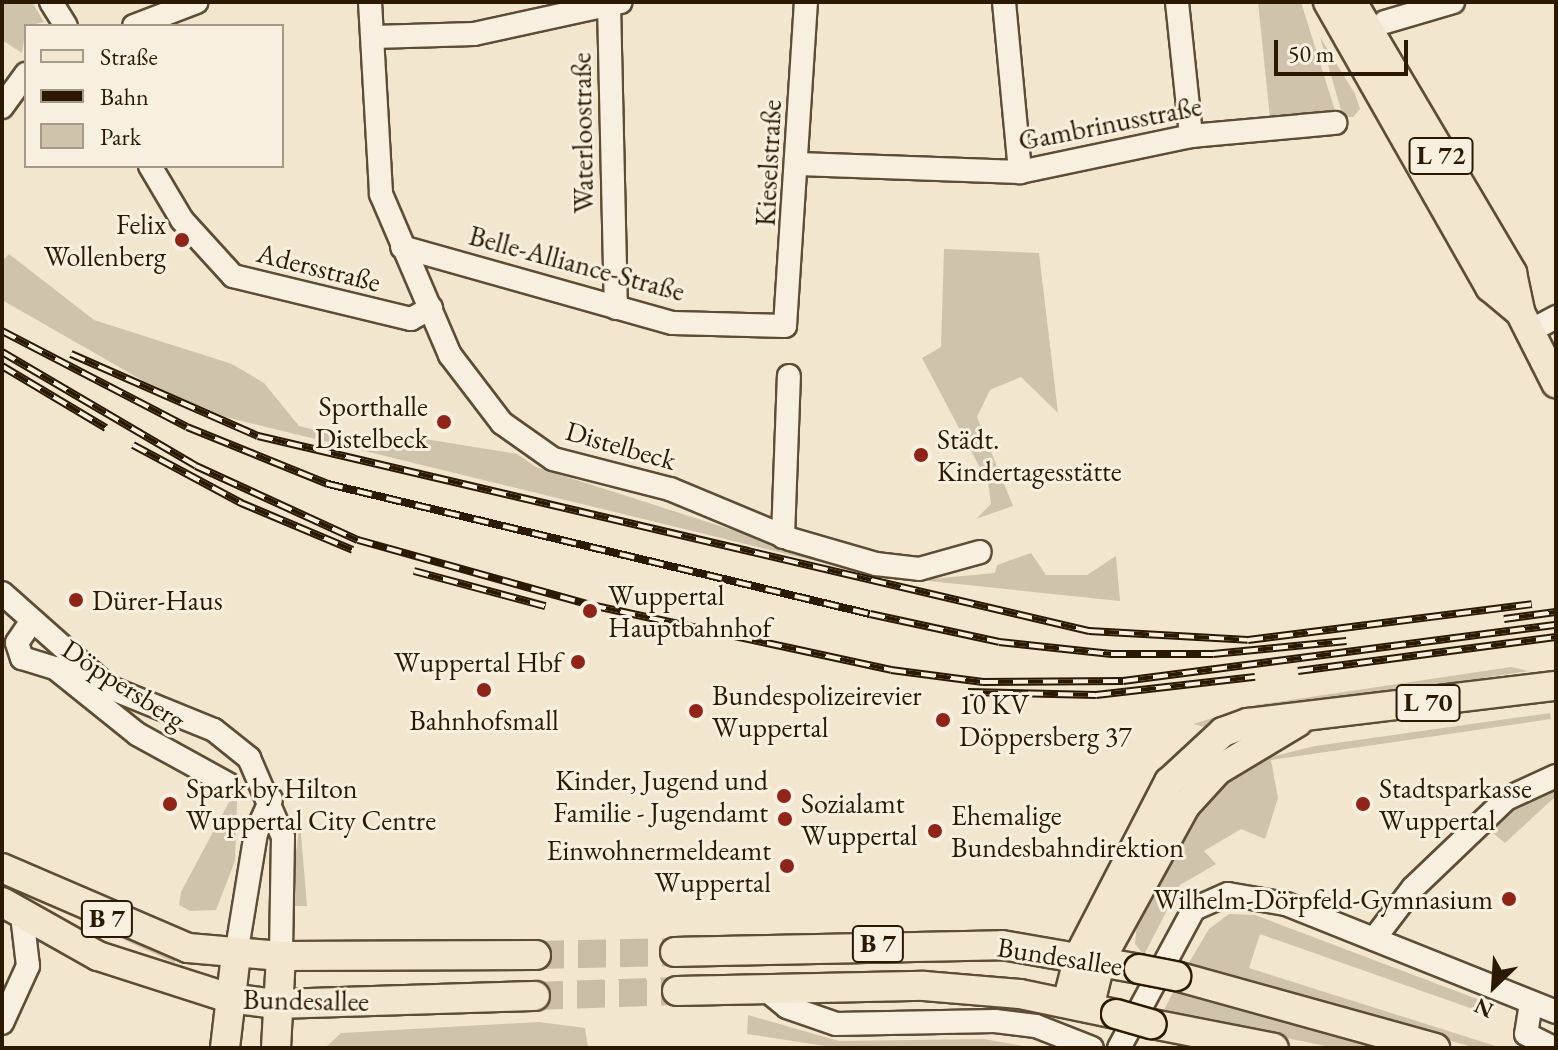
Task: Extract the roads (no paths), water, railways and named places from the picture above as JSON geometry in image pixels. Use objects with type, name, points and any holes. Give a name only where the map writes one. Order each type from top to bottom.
[{"type":"main road","name":"L 72","points":[[1328,2],[1490,287],[1525,322]]},
{"type":"main road","name":"L 72","points":[[1352,2],[1512,273],[1525,322],[1556,383]]},
{"type":"main road","name":"L 70","points":[[1091,1008],[1090,958],[1169,782],[1223,732],[1248,723],[1300,721],[1556,686]]},
{"type":"main road","name":"Bundesallee","points":[[2,868],[152,938],[236,955],[536,955]]},
{"type":"main road","name":"Bundesallee","points":[[12,909],[98,956],[229,998],[275,1004],[535,996]]},
{"type":"main road","name":"Bundesallee","points":[[675,952],[918,942],[1090,958],[1176,976],[1435,1048]]},
{"type":"main road","points":[[225,1048],[236,955]]},
{"type":"main road","points":[[276,1048],[275,1004],[281,956]]},
{"type":"main road","name":"Bundesallee","points":[[765,989],[924,986],[1091,1008],[1152,1024],[1274,1048]]},
{"type":"main road","name":"B 7","points":[[677,991],[765,989]]},
{"type":"street","points":[[51,2],[65,24]]},
{"type":"street","points":[[139,24],[197,2]]},
{"type":"street","name":"Distelbeck","points":[[370,2],[381,194],[431,308],[475,389],[537,452],[670,489],[783,537],[876,564],[919,569],[980,552]]},
{"type":"street","name":"Kieselstraße","points":[[785,326],[799,164],[806,2]]},
{"type":"street","points":[[1004,2],[1020,172]]},
{"type":"street","points":[[1177,2],[1191,136]]},
{"type":"street","points":[[1385,22],[1453,2]]},
{"type":"street","points":[[374,37],[474,34],[615,3]]},
{"type":"street","name":"Waterloostraße","points":[[615,3],[616,308]]},
{"type":"street","points":[[2,107],[24,77]]},
{"type":"street","name":"Gambrinusstraße","points":[[799,164],[1020,172],[1191,136],[1335,123]]},
{"type":"street","name":"Adersstraße","points":[[151,168],[182,220],[233,276],[411,319],[431,308]]},
{"type":"street","name":"Belle-Alliance-Straße","points":[[402,247],[673,323],[785,326]]},
{"type":"street","points":[[1525,322],[1556,317]]},
{"type":"street","points":[[783,537],[789,376]]},
{"type":"street","name":"Döppersberg","points":[[2,593],[31,622],[108,687],[157,706],[234,743],[271,799],[283,837],[281,956]]},
{"type":"street","name":"Döppersberg","points":[[31,622],[17,643],[22,658],[55,668],[137,734],[228,784]]},
{"type":"street","points":[[1374,939],[1413,888],[1506,799],[1556,776]]},
{"type":"street","points":[[236,955],[256,833],[271,799]]},
{"type":"street","points":[[1119,1048],[1194,909],[1214,897],[1254,893],[1556,1012]]},
{"type":"street","points":[[2,1023],[28,966],[12,909]]},
{"type":"street","points":[[765,989],[787,1007],[836,1024],[995,1021],[1036,1026],[1092,1048]]},
{"type":"street","points":[[1531,1003],[1526,1034],[1553,1048]]},
{"type":"tunnel","points":[[536,955],[675,952]]},
{"type":"tunnel","points":[[535,996],[677,991]]},
{"type":"railway","points":[[2,331],[187,427],[328,484],[870,614],[999,642],[1111,654],[1213,654],[1346,641]]},
{"type":"railway","points":[[2,352],[196,466],[358,540],[591,605],[891,670],[983,682],[1123,681],[1556,625]]},
{"type":"railway","points":[[71,354],[258,436],[1089,631],[1248,640],[1532,604]]},
{"type":"railway","points":[[2,366],[106,428]]},
{"type":"railway","points":[[133,445],[241,503],[353,550]]},
{"type":"railway","points":[[414,571],[545,606]]},
{"type":"railway","points":[[1504,619],[1556,612]]},
{"type":"railway","points":[[1298,671],[1556,637]]},
{"type":"railway","points":[[968,692],[1096,695],[1255,677]]},
{"type":"place","name":"Felix Wollenberg","points":[[182,240]]},
{"type":"place","name":"Sporthalle Distelbeck","points":[[444,422]]},
{"type":"place","name":"Städt. Kindertagesstätte","points":[[921,455]]},
{"type":"place","name":"Dürer-Haus","points":[[76,600]]},
{"type":"place","name":"Wuppertal Hauptbahnhof","points":[[590,611]]},
{"type":"place","name":"Wuppertal Hbf","points":[[578,662]]},
{"type":"place","name":"Bahnhofsmall","points":[[484,690]]},
{"type":"place","name":"Bundespolizeirevier Wuppertal","points":[[696,711]]},
{"type":"place","name":"10 KV Döppersberg 37","points":[[943,720]]},
{"type":"place","name":"Kinder, Jugend und Familie - Jugendamt","points":[[784,796]]},
{"type":"place","name":"Spark by Hilton Wuppertal City Centre","points":[[170,804]]},
{"type":"place","name":"Stadtsparkasse Wuppertal","points":[[1363,804]]},
{"type":"place","name":"Sozialamt Wuppertal","points":[[785,819]]},
{"type":"place","name":"Ehemalige Bundesbahndirektion","points":[[935,831]]},
{"type":"place","name":"Einwohnermeldeamt Wuppertal","points":[[787,866]]},
{"type":"place","name":"Wilhelm-Dörpfeld-Gymnasium","points":[[1509,899]]}]
